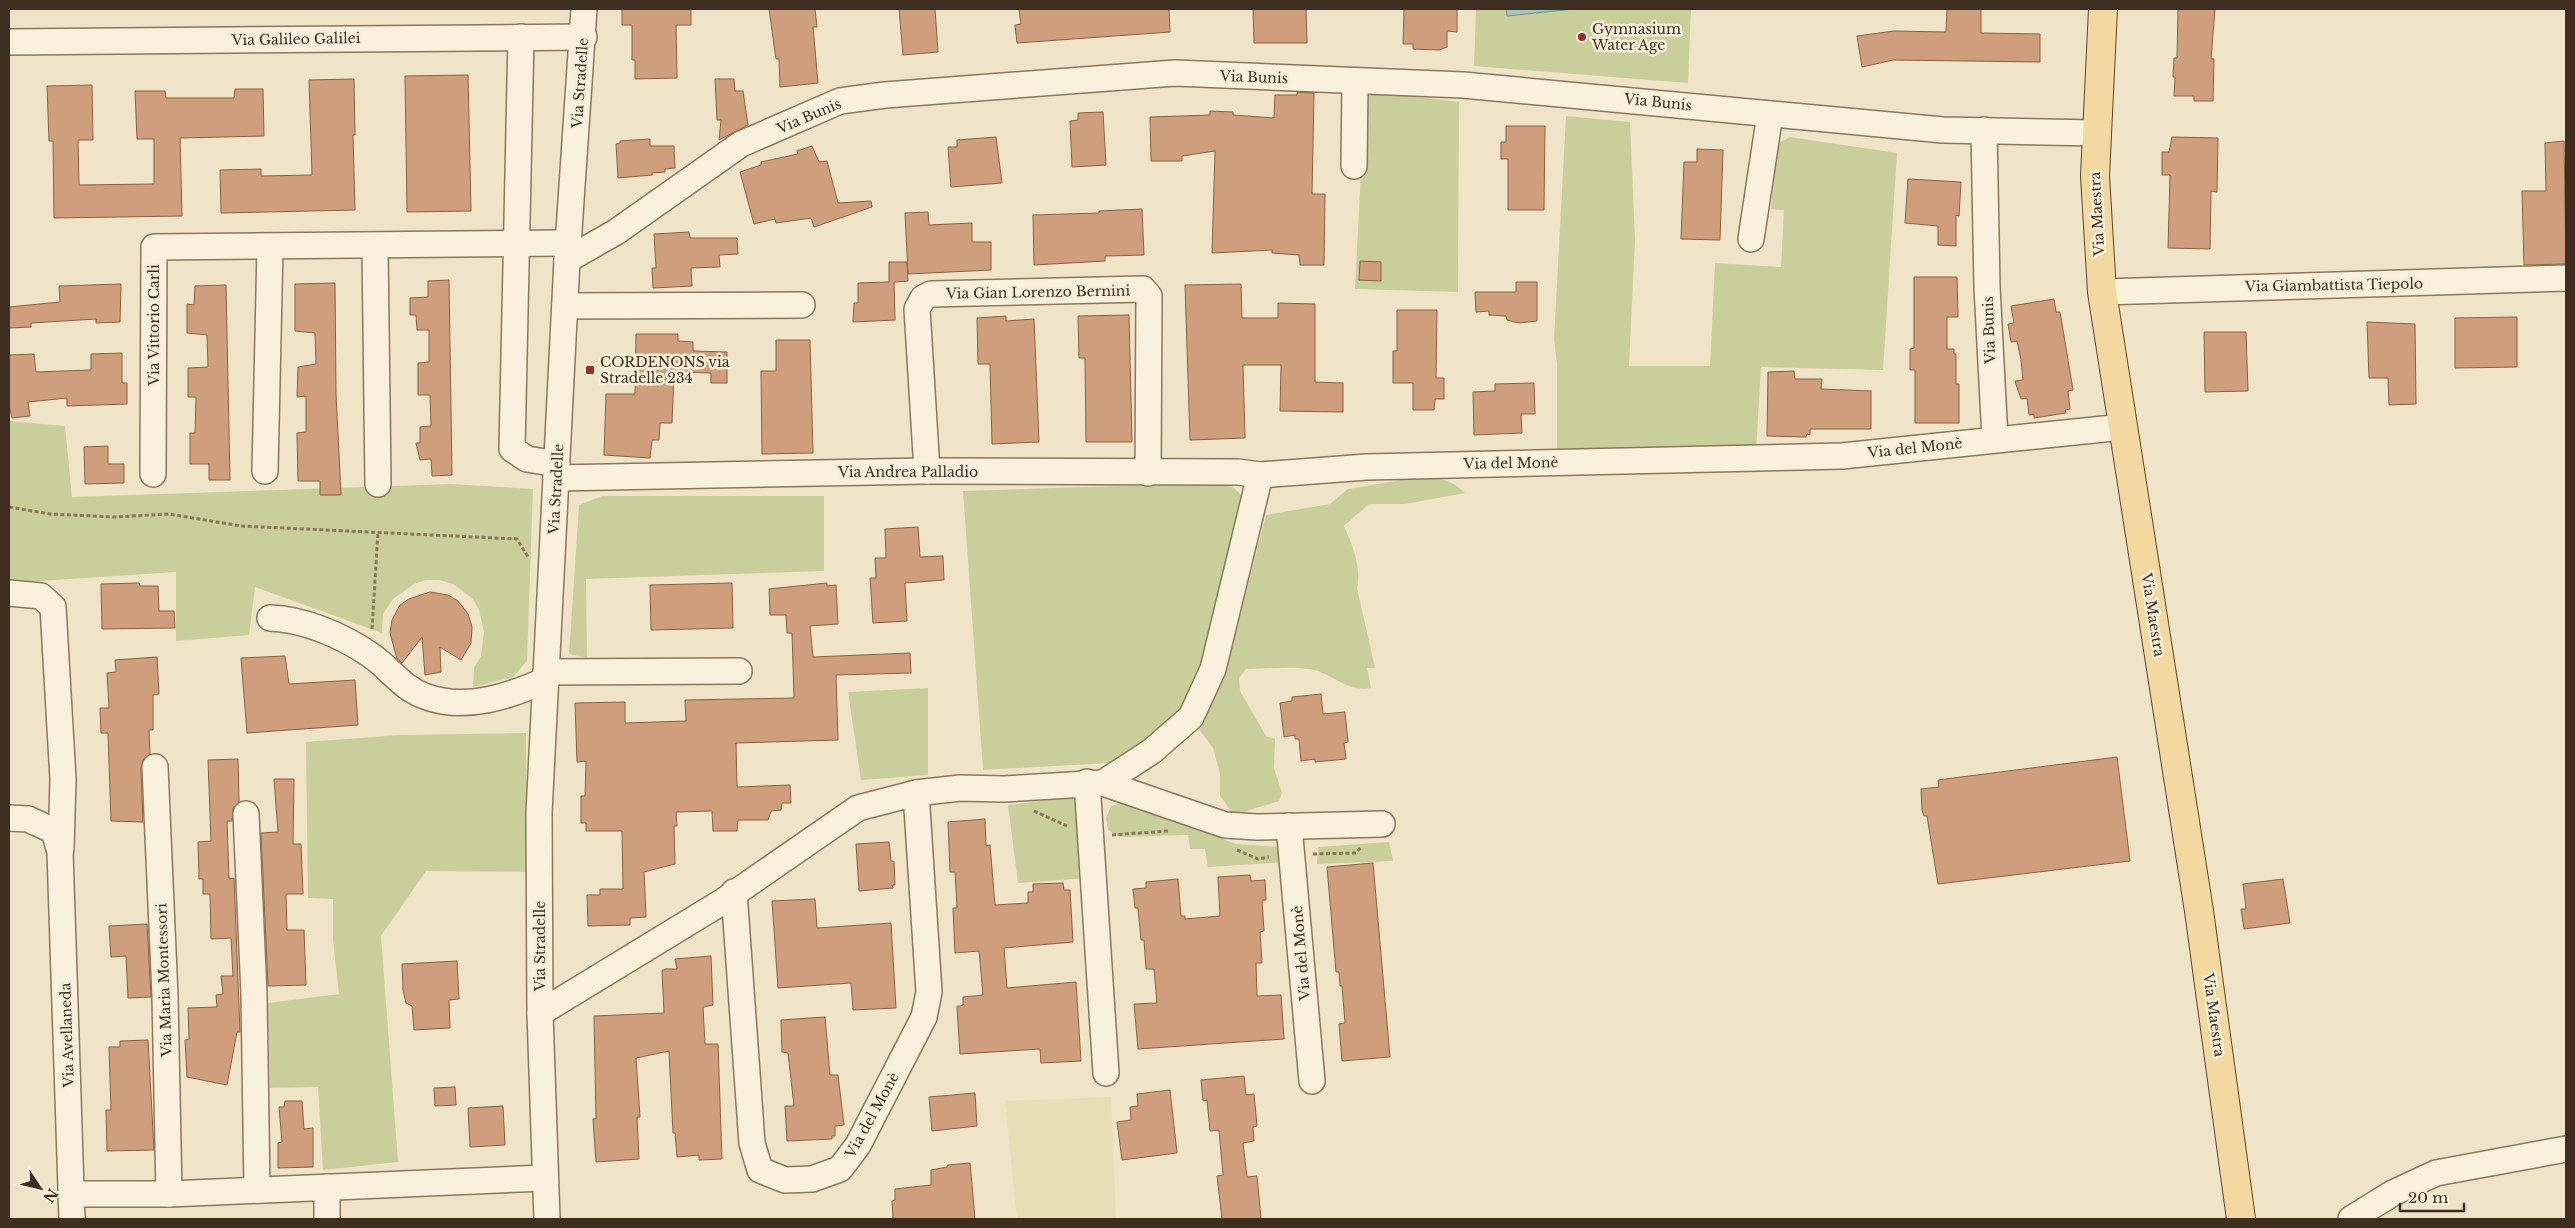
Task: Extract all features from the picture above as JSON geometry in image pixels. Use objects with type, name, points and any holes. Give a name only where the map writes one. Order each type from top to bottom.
[{"type":"main road","name":"Via Maestra","points":[[2103,9],[2096,132],[2096,222],[2102,292],[2199,911],[2241,1219]]},
{"type":"street","name":"Via Stradelle","points":[[547,1219],[540,1013],[539,812],[568,251],[584,37],[584,9]]},
{"type":"street","points":[[516,244],[521,37]]},
{"type":"street","name":"Via Galileo Galilei","points":[[9,42],[584,37]]},
{"type":"street","name":"Via Bunis","points":[[568,251],[616,232],[741,144],[840,101],[1175,74],[1463,85],[1943,130],[2096,132]]},
{"type":"street","points":[[1354,166],[1355,80]]},
{"type":"street","points":[[1751,239],[1770,114]]},
{"type":"street","name":"Via Bunis","points":[[1984,130],[1988,287],[1995,439]]},
{"type":"street","name":"Via Vittorio Carli","points":[[154,474],[154,247],[516,244],[568,251]]},
{"type":"street","name":"Via Andrea Palladio","points":[[516,244],[512,449],[527,459],[557,471],[1238,472],[1260,475]]},
{"type":"street","points":[[375,246],[378,484]]},
{"type":"street","points":[[265,471],[270,247]]},
{"type":"street","name":"Via Giambattista Tiepolo","points":[[2102,292],[2566,278]]},
{"type":"street","name":"Via Gian Lorenzo Bernini","points":[[927,471],[917,309],[923,298],[932,294],[1143,289],[1149,296],[1148,473]]},
{"type":"street","points":[[565,306],[802,305]]},
{"type":"street","name":"Via del Monè","points":[[1260,475],[1367,467],[1842,456],[2123,427]]},
{"type":"street","points":[[1095,782],[1152,751],[1191,716],[1213,668],[1260,475]]},
{"type":"street","name":"Via Avellaneda","points":[[9,593],[41,596],[53,607],[63,779],[60,852],[72,1219]]},
{"type":"street","points":[[270,618],[289,619],[318,629],[371,655],[399,682],[428,697],[454,702],[496,699],[546,676],[739,671]]},
{"type":"street","name":"Via Maria Montessori","points":[[155,767],[165,996],[169,1194]]},
{"type":"street","points":[[1095,782],[1106,1073]]},
{"type":"street","points":[[540,1013],[722,902],[858,808],[916,793],[1095,782],[1225,825],[1382,824]]},
{"type":"street","name":"Via del Monè","points":[[734,892],[752,1143],[760,1170],[785,1180],[812,1179],[840,1169],[858,1144],[924,1017],[928,992],[916,793]]},
{"type":"street","points":[[246,814],[254,994],[257,1190]]},
{"type":"street","name":"Via Avellaneda","points":[[9,818],[28,819],[54,831],[60,852]]},
{"type":"street","name":"Via del Monè","points":[[1289,826],[1312,1081]]},
{"type":"street","points":[[2351,1219],[2393,1193],[2436,1173],[2566,1149]]},
{"type":"street","points":[[72,1194],[169,1194],[545,1178]]},
{"type":"street","points":[[327,1187],[327,1219]]},
{"type":"path","points":[[9,507],[50,514],[115,517],[169,514],[241,526],[517,538],[535,568],[552,571]]},
{"type":"path","points":[[371,655],[378,532]]},
{"type":"shaded area","points":[[1111,1097],[1116,1219],[1017,1219],[1005,1101]]},
{"type":"green space","name":"Gymnasium Water Age","points":[[1476,9],[1691,9],[1688,83],[1474,66]]},
{"type":"green space","points":[[1365,90],[1459,102],[1458,292],[1355,289]]},
{"type":"green space","points":[[1566,116],[1630,122],[1635,240],[1629,366],[1710,366],[1715,263],[1781,267],[1784,210],[1771,209],[1777,144],[1790,137],[1897,153],[1883,370],[1761,367],[1756,451],[1557,454],[1557,364],[1554,339]]},
{"type":"green space","points":[[9,421],[65,426],[72,497],[451,484],[533,489],[527,661],[513,677],[473,687],[474,668],[481,656],[484,632],[479,610],[473,599],[453,584],[440,580],[426,580],[414,584],[393,599],[383,614],[382,633],[255,587],[249,635],[176,641],[176,572],[9,583]]},
{"type":"green space","points":[[1425,476],[1442,479],[1465,493],[1405,504],[1369,504],[1344,526],[1357,564],[1357,588],[1375,668],[1367,668],[1371,688],[1354,688],[1325,674],[1301,668],[1246,669],[1239,678],[1240,691],[1266,736],[1275,739],[1274,768],[1282,793],[1279,801],[1233,815],[1220,795],[1220,774],[1213,748],[1199,729],[1219,688],[1238,624],[1266,515],[1330,504],[1348,489]]},
{"type":"green space","points":[[1212,483],[1233,487],[1247,501],[1191,700],[1169,727],[1109,763],[983,770],[963,491]]},
{"type":"green space","points":[[602,496],[824,496],[824,571],[586,579],[587,658],[569,654],[579,505]]},
{"type":"green space","points":[[928,688],[928,775],[861,780],[848,692]]},
{"type":"green space","points":[[526,733],[527,872],[426,871],[381,936],[398,1162],[323,1170],[318,1087],[270,1088],[268,1003],[339,994],[333,940],[333,899],[308,898],[306,742],[400,735]]},
{"type":"green space","points":[[1072,797],[1080,801],[1088,878],[1018,883],[1008,805]]},
{"type":"green space","points":[[1124,802],[1236,844],[1281,847],[1286,862],[1208,867],[1205,849],[1190,849],[1188,835],[1119,837],[1108,830],[1106,818],[1111,806]]},
{"type":"green space","points":[[1389,842],[1393,861],[1317,864],[1318,847]]},
{"type":"water","points":[[1506,9],[1574,9],[1507,16]]},
{"type":"building","points":[[622,9],[691,9],[691,25],[676,25],[677,78],[635,79],[635,60],[632,60],[632,25],[622,25]]},
{"type":"building","points":[[769,9],[815,9],[817,27],[813,27],[818,83],[780,87],[779,59],[776,59]]},
{"type":"building","points":[[899,9],[935,9],[938,52],[903,55]]},
{"type":"building","points":[[1019,9],[1169,9],[1170,32],[1017,43],[1015,25],[1021,24]]},
{"type":"building","points":[[1253,9],[1306,9],[1307,43],[1254,43]]},
{"type":"building","points":[[1404,9],[1457,9],[1457,32],[1447,31],[1447,47],[1439,50],[1413,49],[1413,44],[1403,44]]},
{"type":"building","points":[[1947,9],[1981,9],[1981,33],[2040,34],[2040,62],[1893,60],[1862,67],[1857,36],[1894,31],[1946,32]]},
{"type":"building","points":[[2178,9],[2215,9],[2211,59],[2214,59],[2213,101],[2194,101],[2194,96],[2174,96],[2175,77],[2173,77],[2174,58],[2177,58]]},
{"type":"building","points":[[468,75],[471,211],[407,212],[405,76]]},
{"type":"building","points":[[354,79],[355,210],[221,213],[220,170],[261,169],[261,176],[312,175],[309,80]]},
{"type":"building","points":[[715,79],[734,79],[735,91],[743,91],[748,125],[719,140],[721,120],[717,120]]},
{"type":"building","points":[[92,85],[93,140],[78,140],[79,185],[154,184],[154,139],[137,139],[135,91],[165,91],[166,98],[234,98],[235,89],[263,89],[264,136],[180,138],[182,216],[54,218],[53,141],[49,141],[47,86]]},
{"type":"building","points":[[1297,92],[1314,93],[1312,194],[1325,194],[1324,265],[1300,265],[1299,255],[1272,253],[1272,250],[1212,253],[1215,151],[1182,156],[1182,161],[1151,161],[1150,117],[1210,115],[1210,111],[1233,112],[1233,115],[1274,118],[1275,95],[1297,95]]},
{"type":"building","points":[[1103,112],[1106,165],[1072,167],[1070,121],[1078,120],[1078,113]]},
{"type":"building","points":[[1506,126],[1545,126],[1544,210],[1508,210],[1508,159],[1501,159],[1501,142],[1506,142]]},
{"type":"building","points":[[996,137],[1002,183],[951,187],[948,147],[957,147],[957,140]]},
{"type":"building","points":[[2172,137],[2218,138],[2217,192],[2211,191],[2210,249],[2168,248],[2170,175],[2162,175],[2162,152],[2169,152]]},
{"type":"building","points":[[650,139],[650,146],[674,146],[675,168],[665,169],[665,172],[652,173],[652,175],[618,178],[616,144],[620,143],[620,141]]},
{"type":"building","points":[[2564,141],[2566,264],[2524,265],[2522,191],[2546,191],[2545,143]]},
{"type":"building","points":[[812,146],[819,162],[827,161],[838,203],[871,201],[872,207],[814,227],[811,218],[776,223],[775,219],[754,224],[740,172],[761,165],[761,162],[798,154],[797,151]]},
{"type":"building","points":[[1697,149],[1723,150],[1720,240],[1681,239],[1684,162],[1697,162]]},
{"type":"building","points":[[1908,179],[1961,182],[1959,216],[1956,215],[1956,246],[1938,245],[1938,226],[1905,223]]},
{"type":"building","points":[[1142,209],[1144,255],[1105,256],[1105,261],[1034,265],[1033,215],[1099,213],[1099,211]]},
{"type":"building","points":[[928,212],[929,225],[972,223],[972,242],[991,242],[991,270],[908,274],[905,213]]},
{"type":"building","points":[[689,232],[690,238],[737,238],[738,254],[719,255],[720,267],[691,268],[692,286],[653,288],[652,268],[656,268],[654,234]]},
{"type":"building","points":[[1360,261],[1381,262],[1381,281],[1359,280]]},
{"type":"building","points":[[889,262],[907,262],[908,281],[894,282],[895,320],[853,322],[854,303],[858,303],[858,283],[889,282]]},
{"type":"building","points":[[1914,277],[1957,277],[1958,317],[1947,317],[1947,349],[1954,349],[1954,354],[1956,354],[1956,384],[1959,384],[1959,423],[1915,423],[1915,370],[1910,370],[1910,349],[1914,348]]},
{"type":"building","points":[[449,280],[452,475],[432,476],[431,459],[420,460],[416,443],[420,443],[420,427],[431,426],[430,395],[418,395],[418,363],[429,362],[429,330],[417,330],[416,315],[410,315],[410,298],[428,297],[428,281]]},
{"type":"building","points":[[1516,282],[1537,282],[1537,321],[1519,323],[1507,320],[1506,316],[1489,315],[1489,311],[1476,312],[1475,292],[1516,292]]},
{"type":"building","points":[[335,283],[336,394],[341,495],[320,495],[320,481],[298,481],[297,433],[306,432],[306,396],[297,397],[298,367],[316,364],[315,333],[295,331],[295,284]]},
{"type":"building","points":[[121,284],[120,322],[96,323],[96,319],[31,323],[31,327],[9,328],[9,307],[60,302],[59,286]]},
{"type":"building","points":[[1241,284],[1242,318],[1278,318],[1278,303],[1315,304],[1315,382],[1343,383],[1343,412],[1280,411],[1281,365],[1243,365],[1245,438],[1190,440],[1185,285]]},
{"type":"building","points":[[226,285],[230,480],[209,480],[209,464],[190,464],[190,433],[195,433],[196,397],[188,397],[188,368],[208,367],[207,335],[187,333],[187,304],[194,305],[195,286]]},
{"type":"building","points":[[2054,299],[2056,312],[2060,312],[2073,390],[2068,391],[2070,409],[2065,410],[2066,413],[2034,418],[2034,414],[2029,415],[2027,398],[2021,399],[2015,381],[2023,380],[2017,341],[2011,342],[2008,324],[2014,323],[2011,306]]},
{"type":"building","points":[[1397,310],[1437,310],[1436,378],[1444,378],[1444,399],[1435,399],[1434,410],[1413,410],[1413,383],[1393,383],[1393,351],[1397,351]]},
{"type":"building","points":[[1129,315],[1132,442],[1086,442],[1085,358],[1079,358],[1078,316]]},
{"type":"building","points":[[1006,316],[1006,321],[1034,319],[1039,442],[992,444],[990,364],[978,364],[977,318]]},
{"type":"building","points":[[2517,317],[2517,367],[2455,368],[2455,318]]},
{"type":"building","points":[[2367,322],[2415,324],[2416,404],[2389,405],[2388,378],[2369,378]]},
{"type":"building","points":[[2204,332],[2246,332],[2248,391],[2205,392]]},
{"type":"building","points":[[636,334],[678,334],[678,341],[693,342],[693,351],[727,352],[727,383],[711,383],[711,373],[677,372],[674,374],[672,423],[660,423],[659,440],[652,440],[650,458],[604,455],[606,394],[635,394]]},
{"type":"building","points":[[776,340],[810,340],[813,453],[762,454],[761,371],[776,371]]},
{"type":"building","points":[[122,353],[122,383],[127,383],[127,404],[67,406],[67,398],[28,402],[30,416],[12,418],[9,405],[9,355],[34,354],[36,372],[91,370],[91,354]]},
{"type":"building","points":[[1794,371],[1795,379],[1822,379],[1821,389],[1871,391],[1871,429],[1810,429],[1810,435],[1807,434],[1806,437],[1767,436],[1768,372]]},
{"type":"building","points":[[1534,383],[1535,414],[1521,414],[1522,433],[1474,435],[1473,392],[1495,391],[1495,384]]},
{"type":"building","points":[[108,446],[108,464],[124,464],[124,483],[85,484],[84,447]]},
{"type":"building","points":[[918,527],[920,557],[943,556],[944,580],[905,583],[907,621],[873,623],[870,578],[876,578],[875,558],[886,558],[885,529]]},
{"type":"building","points":[[139,583],[140,586],[158,586],[159,611],[174,611],[175,628],[102,629],[101,584]]},
{"type":"building","points":[[732,583],[733,628],[651,630],[650,585]]},
{"type":"building","points":[[827,583],[827,586],[836,585],[838,624],[810,626],[813,657],[910,653],[911,673],[836,675],[838,740],[736,743],[737,787],[790,785],[791,803],[782,803],[781,810],[771,811],[768,820],[738,820],[737,831],[713,831],[712,811],[676,812],[677,826],[674,826],[675,864],[644,872],[646,917],[630,918],[630,925],[588,926],[587,895],[600,895],[600,889],[623,889],[622,831],[586,831],[586,823],[581,823],[581,796],[585,796],[586,761],[577,762],[575,703],[625,702],[625,723],[686,721],[685,700],[794,698],[792,633],[787,633],[786,615],[770,615],[769,589]]},
{"type":"building","points":[[430,592],[448,595],[458,601],[468,614],[472,627],[471,643],[461,660],[440,647],[441,672],[425,675],[422,637],[402,663],[397,659],[390,633],[392,620],[400,605],[409,599]]},
{"type":"building","points":[[285,656],[289,684],[355,680],[358,725],[247,733],[241,658]]},
{"type":"building","points":[[157,657],[159,694],[153,695],[153,730],[149,730],[150,754],[143,760],[141,768],[143,822],[111,821],[108,733],[101,733],[100,708],[109,708],[107,673],[116,672],[115,660]]},
{"type":"building","points":[[1321,694],[1323,714],[1345,712],[1348,742],[1344,743],[1346,759],[1315,762],[1315,759],[1301,761],[1299,739],[1295,739],[1295,735],[1284,737],[1280,703],[1292,701],[1292,697]]},
{"type":"building","points":[[2117,757],[2130,861],[1938,884],[1927,816],[1924,816],[1922,810],[1921,789],[1939,787],[1938,780]]},
{"type":"building","points":[[238,759],[239,802],[233,808],[232,821],[227,821],[229,879],[234,878],[240,1032],[237,1032],[227,1085],[187,1077],[185,1040],[189,1039],[188,1008],[217,1007],[216,995],[223,994],[221,976],[233,976],[231,938],[211,939],[210,894],[203,894],[203,879],[199,879],[198,842],[211,841],[208,760]]},
{"type":"building","points":[[274,779],[294,779],[293,844],[301,844],[303,894],[286,894],[287,930],[304,930],[306,985],[268,986],[261,833],[278,832]]},
{"type":"building","points":[[985,819],[986,846],[990,845],[995,905],[1028,903],[1028,892],[1033,892],[1033,884],[1063,883],[1064,890],[1070,890],[1073,942],[1004,948],[1007,988],[1076,982],[1081,1061],[1041,1063],[1040,1049],[960,1054],[957,1007],[963,1005],[963,997],[983,995],[979,951],[955,953],[953,908],[957,908],[955,872],[950,872],[948,822]]},
{"type":"building","points":[[889,842],[891,861],[894,862],[895,885],[892,885],[893,888],[859,891],[856,844]]},
{"type":"building","points":[[1373,863],[1390,1057],[1342,1061],[1339,1024],[1345,1023],[1342,986],[1340,986],[1339,972],[1336,972],[1327,867]]},
{"type":"building","points":[[1250,875],[1251,881],[1265,880],[1266,900],[1262,900],[1264,931],[1260,932],[1262,963],[1256,963],[1257,996],[1281,995],[1284,1039],[1138,1049],[1134,1004],[1157,1003],[1154,969],[1146,969],[1144,940],[1141,940],[1138,908],[1135,908],[1133,889],[1146,888],[1146,882],[1178,879],[1181,916],[1185,916],[1185,919],[1220,916],[1218,877]]},
{"type":"building","points":[[2283,879],[2290,923],[2244,929],[2241,909],[2246,909],[2243,884]]},
{"type":"building","points":[[815,899],[817,928],[891,923],[896,1008],[853,1010],[851,983],[778,988],[772,901]]},
{"type":"building","points":[[147,924],[151,997],[128,998],[126,956],[111,957],[109,926]]},
{"type":"building","points":[[711,956],[713,1005],[703,1007],[705,1044],[718,1044],[722,1159],[699,1160],[699,1155],[677,1157],[675,1133],[673,1133],[669,1051],[636,1058],[640,1117],[637,1117],[639,1159],[596,1162],[593,1119],[596,1119],[594,1016],[664,1013],[662,971],[665,969],[677,969],[675,959]]},
{"type":"building","points":[[457,961],[459,999],[449,1000],[450,1028],[414,1030],[412,1006],[406,1003],[403,990],[402,964]]},
{"type":"building","points":[[825,1017],[830,1075],[838,1075],[844,1125],[835,1126],[835,1136],[832,1136],[832,1139],[787,1141],[785,1106],[794,1106],[788,1053],[782,1052],[781,1020]]},
{"type":"building","points":[[148,1040],[154,1150],[107,1151],[106,1110],[111,1110],[109,1047],[120,1047],[120,1041]]},
{"type":"building","points":[[1244,1076],[1246,1095],[1254,1094],[1257,1126],[1253,1127],[1254,1141],[1243,1143],[1247,1177],[1257,1176],[1261,1219],[1222,1219],[1217,1176],[1223,1175],[1219,1130],[1210,1131],[1207,1100],[1203,1101],[1201,1080]]},
{"type":"building","points":[[455,1087],[456,1105],[435,1106],[434,1088]]},
{"type":"building","points":[[1170,1090],[1177,1153],[1122,1160],[1117,1122],[1131,1120],[1130,1107],[1138,1106],[1137,1094]]},
{"type":"building","points":[[975,1093],[977,1126],[932,1131],[929,1097]]},
{"type":"building","points":[[285,1101],[302,1101],[304,1129],[313,1128],[313,1167],[278,1168],[278,1143],[282,1142],[279,1107],[284,1107]]},
{"type":"building","points":[[503,1106],[505,1145],[470,1147],[468,1108]]},
{"type":"building","points":[[970,1163],[975,1219],[893,1219],[892,1201],[895,1200],[895,1189],[931,1185],[931,1170],[947,1167],[948,1165]]},
{"type":"place","name":"Gymnasium Water Age","points":[[1582,37]]},
{"type":"place","name":"CORDENONS via Stradelle 234","points":[[590,370]]}]
